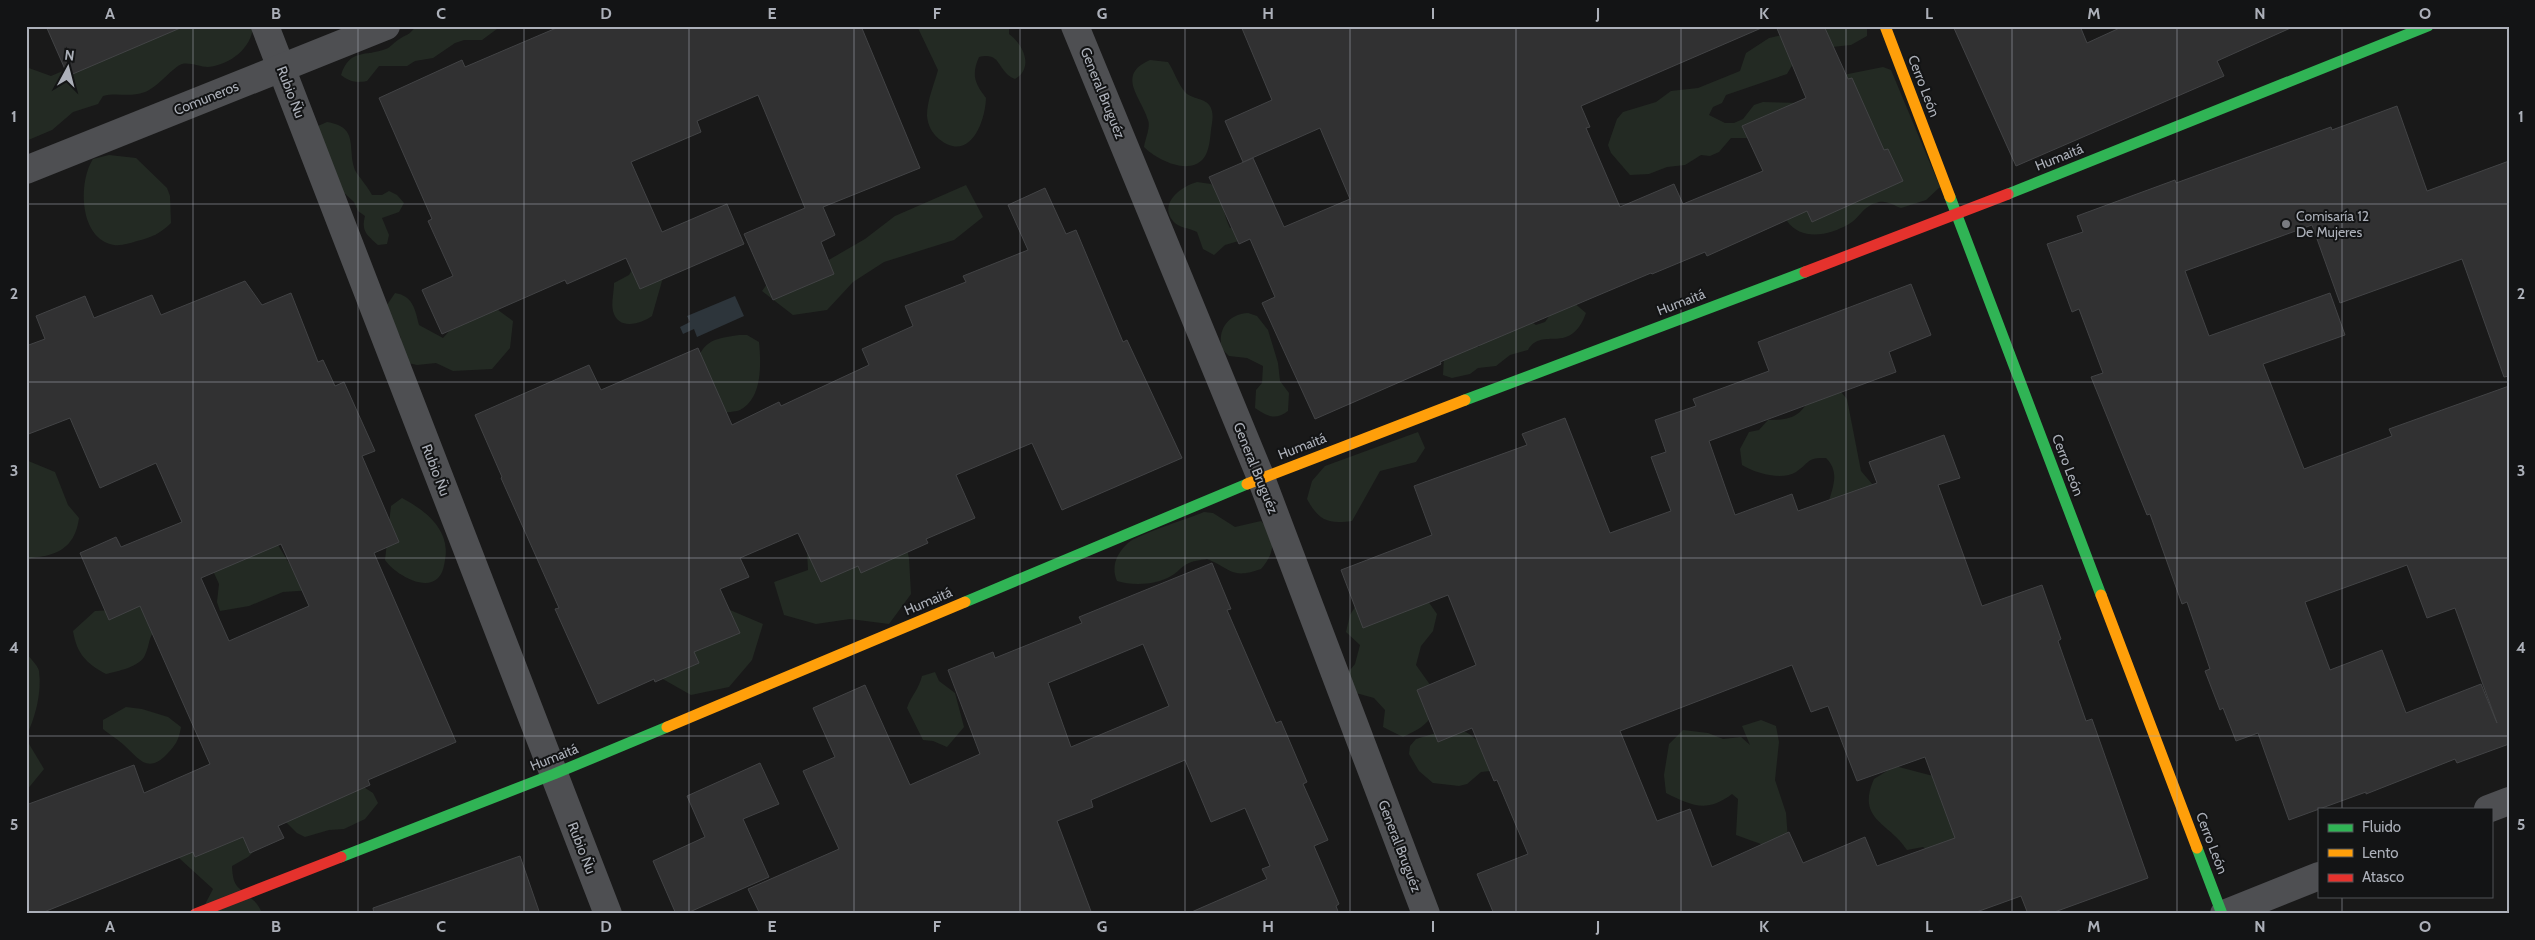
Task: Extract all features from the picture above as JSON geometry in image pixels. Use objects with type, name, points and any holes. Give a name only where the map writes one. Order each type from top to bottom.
[{"type":"street","name":"Rubio Ñu","points":[[265,26],[608,914]]},
{"type":"street","name":"Comuneros","points":[[26,170],[386,26]]},
{"type":"street","name":"General Bruguéz","points":[[1075,26],[1261,478],[1426,914]]},
{"type":"street","name":"Cerro León","points":[[1884,26],[2223,914]]},
{"type":"street","name":"Humaitá","points":[[195,914],[554,774],[1261,478],[1957,214],[2428,26]]},
{"type":"street","points":[[2491,808],[2509,801]]},
{"type":"street","points":[[2223,914],[2318,876]]},
{"type":"shaded area","points":[[168,26],[253,26],[249,41],[232,59],[216,66],[208,67],[182,64],[145,92],[133,95],[103,96],[98,104],[73,112],[52,130],[26,141],[26,67],[51,76]]},
{"type":"shaded area","points":[[416,26],[501,26],[482,40],[464,40],[455,43],[433,58],[415,61],[407,66],[379,66],[367,81],[353,81],[341,75],[345,66],[354,57],[388,48],[409,34]]},
{"type":"shaded area","points":[[917,26],[1009,26],[1009,34],[1019,44],[1025,56],[1024,69],[1015,79],[1005,72],[996,59],[986,56],[979,57],[975,69],[975,79],[986,98],[985,108],[979,129],[967,143],[959,146],[950,145],[939,139],[929,126],[927,116],[928,104],[938,70]]},
{"type":"shaded area","points":[[1824,26],[1834,28],[1867,26],[1867,36],[1851,45],[1832,47],[1797,57],[1787,74],[1726,95],[1722,103],[1713,107],[1709,115],[1725,123],[1734,123],[1743,119],[1754,105],[1763,102],[1803,103],[1838,76],[1883,67],[1891,70],[1940,187],[1926,200],[1901,208],[1889,203],[1879,202],[1867,207],[1853,222],[1841,228],[1825,233],[1808,234],[1793,228],[1787,221],[1789,213],[1759,138],[1731,138],[1719,152],[1710,156],[1701,155],[1685,165],[1667,167],[1649,174],[1630,175],[1611,153],[1608,145],[1617,119],[1623,112],[1656,102],[1671,91],[1698,88],[1740,71],[1746,53],[1769,38]]},
{"type":"shaded area","points":[[1150,60],[1168,62],[1185,92],[1206,102],[1211,108],[1213,119],[1209,146],[1203,159],[1197,164],[1181,166],[1172,164],[1149,152],[1144,147],[1149,123],[1132,80],[1134,73],[1140,66]]},
{"type":"shaded area","points":[[327,122],[338,125],[348,134],[356,172],[372,195],[382,195],[389,191],[397,195],[404,203],[399,212],[382,218],[389,235],[387,244],[378,245],[368,235],[364,229],[365,216],[358,211],[354,202],[341,190],[318,126]]},
{"type":"shaded area","points":[[109,155],[136,158],[167,188],[170,196],[171,223],[156,235],[126,244],[114,245],[102,241],[94,232],[88,221],[85,208],[85,181],[93,159]]},
{"type":"shaded area","points":[[1197,182],[1211,184],[1215,189],[1230,228],[1234,227],[1242,240],[1225,245],[1214,255],[1203,249],[1197,232],[1178,225],[1169,214],[1168,208],[1174,196],[1185,187]]},
{"type":"shaded area","points":[[966,185],[983,217],[954,240],[884,262],[853,282],[827,310],[793,315],[762,291],[783,263],[820,265],[865,239],[895,216]]},
{"type":"shaded area","points":[[639,258],[664,274],[652,316],[630,324],[620,321],[613,311],[614,283],[629,275]]},
{"type":"shaded area","points":[[395,293],[406,297],[412,304],[419,325],[443,338],[471,307],[498,310],[513,321],[510,348],[492,369],[453,371],[436,363],[417,365],[408,363],[399,347],[401,338],[385,308]]},
{"type":"shaded area","points":[[735,296],[744,316],[697,337],[694,329],[683,334],[680,327],[690,322],[687,316]]},
{"type":"shaded area","points":[[1573,302],[1586,313],[1580,326],[1572,334],[1565,337],[1541,340],[1534,343],[1528,350],[1510,355],[1496,366],[1478,368],[1470,374],[1452,378],[1443,375],[1444,356],[1470,346],[1479,347],[1483,340],[1529,320],[1536,325],[1545,322],[1550,315]]},
{"type":"shaded area","points":[[1248,313],[1257,316],[1268,330],[1278,363],[1280,381],[1289,393],[1288,411],[1279,416],[1267,415],[1255,408],[1256,390],[1262,383],[1263,366],[1247,358],[1229,356],[1222,349],[1221,336],[1226,324],[1235,316]]},
{"type":"shaded area","points":[[747,335],[759,342],[760,370],[757,389],[748,404],[740,410],[721,413],[695,368],[701,352],[710,343],[722,338]]},
{"type":"shaded area","points":[[1841,392],[1847,399],[1861,471],[1873,485],[1829,501],[1834,483],[1834,473],[1826,458],[1815,458],[1796,472],[1783,476],[1761,473],[1742,465],[1740,449],[1749,432],[1759,430],[1768,420],[1790,418],[1800,412],[1813,394]]},
{"type":"shaded area","points":[[1418,432],[1425,448],[1416,462],[1380,471],[1352,521],[1330,521],[1320,516],[1311,506],[1307,499],[1312,481],[1325,466]]},
{"type":"shaded area","points":[[26,460],[55,472],[68,505],[79,518],[76,532],[65,547],[53,554],[26,560]]},
{"type":"shaded area","points":[[402,498],[427,515],[440,530],[444,539],[446,549],[443,569],[438,578],[432,582],[417,582],[410,579],[395,570],[385,560],[391,506]]},
{"type":"shaded area","points":[[1204,512],[1213,513],[1235,527],[1261,521],[1270,533],[1272,545],[1269,557],[1261,569],[1237,573],[1207,559],[1189,563],[1173,575],[1152,583],[1137,584],[1117,581],[1114,571],[1116,561],[1120,552],[1128,543],[1152,531]]},
{"type":"shaded area","points":[[901,524],[909,558],[911,594],[889,624],[850,619],[816,624],[784,615],[774,582],[808,570],[806,533]]},
{"type":"shaded area","points":[[275,540],[292,568],[300,572],[313,590],[283,592],[249,606],[220,611],[217,602],[219,584],[204,551]]},
{"type":"shaded area","points":[[143,589],[156,629],[145,655],[134,665],[106,674],[88,662],[80,652],[73,631],[95,611],[114,610]]},
{"type":"shaded area","points":[[1425,597],[1437,614],[1433,631],[1421,646],[1416,665],[1438,696],[1434,711],[1427,722],[1403,737],[1383,727],[1385,710],[1374,698],[1356,693],[1342,680],[1355,664],[1360,645],[1346,632],[1350,615],[1360,599]]},
{"type":"shaded area","points":[[730,610],[763,624],[752,660],[729,687],[691,695],[661,678],[696,624]]},
{"type":"shaded area","points":[[26,652],[39,671],[40,688],[37,705],[26,737]]},
{"type":"shaded area","points":[[935,672],[939,681],[955,693],[964,727],[947,747],[933,741],[923,740],[907,708],[922,676]]},
{"type":"shaded area","points":[[126,707],[142,709],[168,717],[181,727],[174,745],[160,760],[149,764],[139,760],[103,729],[103,720]]},
{"type":"shaded area","points":[[1761,720],[1776,726],[1779,742],[1775,780],[1786,813],[1788,839],[1772,848],[1736,835],[1738,799],[1732,794],[1715,804],[1692,804],[1666,793],[1664,775],[1669,744],[1683,730],[1708,733],[1723,739],[1741,737],[1750,745],[1742,726]]},
{"type":"shaded area","points":[[1453,728],[1468,733],[1474,738],[1499,770],[1481,772],[1467,784],[1459,786],[1433,783],[1419,771],[1409,754],[1410,746],[1416,739]]},
{"type":"shaded area","points":[[26,739],[44,769],[26,791]]},
{"type":"shaded area","points":[[1895,766],[1937,777],[1981,840],[1931,853],[1923,847],[1907,850],[1877,819],[1869,803],[1874,779]]},
{"type":"shaded area","points":[[362,786],[373,793],[378,803],[365,819],[344,829],[329,830],[305,837],[297,833],[286,822]]},
{"type":"shaded area","points":[[238,821],[254,851],[248,857],[232,866],[235,884],[256,903],[263,914],[200,914],[213,889],[179,858],[176,848]]},
{"type":"building","points":[[46,26],[185,26],[68,76]]},
{"type":"building","points":[[561,26],[861,26],[920,168],[823,207],[835,235],[821,242],[834,274],[773,300],[744,234],[805,208],[758,95],[697,121],[701,132],[631,162],[662,232],[727,204],[744,244],[640,289],[626,258],[567,284],[565,280],[442,334],[422,290],[453,276],[428,221],[432,219],[379,98],[462,60],[465,67]]},
{"type":"building","points":[[1241,26],[1766,26],[1581,106],[1590,127],[1586,128],[1620,207],[1674,184],[1683,204],[1763,171],[1742,126],[1806,98],[1776,26],[1824,26],[1848,79],[1852,78],[1884,150],[1888,149],[1903,181],[1812,222],[1807,211],[1707,256],[1705,252],[1651,273],[1440,362],[1441,364],[1315,419],[1262,303],[1275,297],[1250,239],[1239,244],[1209,177],[1253,158],[1284,227],[1350,199],[1320,128],[1243,162],[1225,121],[1272,100]]},
{"type":"building","points":[[1953,26],[2080,26],[2087,43],[2124,26],[2295,26],[2217,61],[2224,76],[2016,166]]},
{"type":"building","points":[[2397,106],[2427,191],[2509,161],[2509,376],[2504,377],[2462,259],[2340,303],[2312,225],[2185,271],[2209,336],[2330,293],[2345,335],[2263,364],[2304,469],[2392,436],[2389,429],[2509,386],[2509,744],[2457,763],[2455,759],[2366,794],[2366,792],[2318,808],[2289,820],[2258,733],[2236,741],[2223,708],[2220,710],[2205,671],[2210,669],[2187,602],[2182,604],[2150,514],[2147,515],[2091,377],[2103,373],[2079,309],[2072,312],[2047,244],[2083,232],[2077,216],[2175,180],[2176,183],[2331,127],[2332,130]],"holes":[[[2407,565],[2427,618],[2455,608],[2497,723],[2481,684],[2406,713],[2382,650],[2330,670],[2305,602]]]},
{"type":"building","points":[[1045,188],[1066,234],[1076,230],[1123,342],[1127,340],[1182,458],[1062,510],[1032,443],[956,475],[975,518],[926,539],[928,543],[861,573],[858,566],[821,582],[798,533],[740,558],[749,577],[720,589],[740,633],[694,652],[699,663],[655,682],[654,679],[598,704],[555,609],[559,608],[475,415],[589,365],[601,390],[698,348],[732,425],[779,402],[781,406],[869,365],[862,349],[913,326],[905,306],[966,282],[963,276],[1028,250],[1008,205]]},
{"type":"building","points":[[245,281],[262,305],[291,293],[318,362],[323,360],[335,386],[344,382],[375,451],[362,456],[399,542],[374,553],[456,742],[368,780],[370,785],[278,826],[284,838],[250,853],[243,837],[195,857],[193,852],[39,914],[26,914],[26,805],[134,765],[144,793],[210,764],[140,606],[109,620],[80,553],[116,537],[121,547],[182,522],[156,463],[100,488],[70,418],[26,435],[26,346],[45,339],[36,316],[85,296],[94,318],[152,295],[161,315]],"holes":[[[281,544],[309,606],[229,641],[201,578]]]},
{"type":"building","points":[[1911,284],[1931,335],[1889,352],[1896,372],[1709,441],[1735,515],[1792,494],[1798,511],[1877,483],[1869,462],[1944,435],[1960,478],[1938,485],[1982,606],[2042,585],[2061,639],[2058,641],[2086,721],[2092,719],[2148,878],[2049,914],[2028,914],[2021,896],[1971,914],[1494,914],[1477,874],[1528,854],[1497,780],[1494,781],[1472,728],[1438,742],[1417,690],[1476,665],[1448,595],[1363,628],[1341,570],[1432,535],[1414,486],[1527,445],[1522,434],[1565,418],[1610,533],[1671,511],[1651,457],[1666,452],[1655,420],[1696,406],[1693,399],[1769,371],[1758,342]],"holes":[[[1792,665],[1811,712],[1828,706],[1857,781],[1925,757],[1955,838],[1877,866],[1865,837],[1803,863],[1789,832],[1712,867],[1690,809],[1657,821],[1620,731]]]},
{"type":"building","points":[[1212,563],[1231,609],[1227,610],[1276,723],[1281,721],[1307,782],[1303,784],[1328,840],[1314,846],[1339,904],[1336,906],[1339,914],[1187,914],[1267,879],[1262,869],[1270,866],[1245,808],[1211,822],[1185,760],[1091,800],[1093,807],[1057,821],[1092,914],[760,914],[748,889],[839,849],[803,771],[835,757],[813,708],[865,685],[910,785],[980,754],[948,670],[993,652],[995,658],[1082,623],[1079,617]],"holes":[[[1143,644],[1169,706],[1071,747],[1048,683]]]},
{"type":"building","points":[[760,763],[779,804],[743,819],[769,877],[685,914],[676,914],[653,861],[705,837],[687,796]]},
{"type":"building","points":[[520,856],[540,914],[374,914],[373,908]]},
{"type":"traffic: fast","points":[[2008,194],[2428,26]]},
{"type":"traffic: fast","points":[[1950,197],[2101,595]]},
{"type":"traffic: fast","points":[[1465,400],[1805,272]]},
{"type":"traffic: fast","points":[[965,602],[1247,484]]},
{"type":"traffic: fast","points":[[341,857],[554,774],[667,727]]},
{"type":"traffic: fast","points":[[2197,848],[2222,914]]},
{"type":"traffic: slow","points":[[1885,26],[1950,197]]},
{"type":"traffic: slow","points":[[1247,484],[1465,400]]},
{"type":"traffic: slow","points":[[2101,595],[2197,848]]},
{"type":"traffic: slow","points":[[667,727],[965,602]]},
{"type":"traffic: jam","points":[[1805,272],[2008,194]]},
{"type":"traffic: jam","points":[[195,914],[341,857]]},
{"type":"place","name":"Comisaría 12 De Mujeres","points":[[2286,224]]}]
